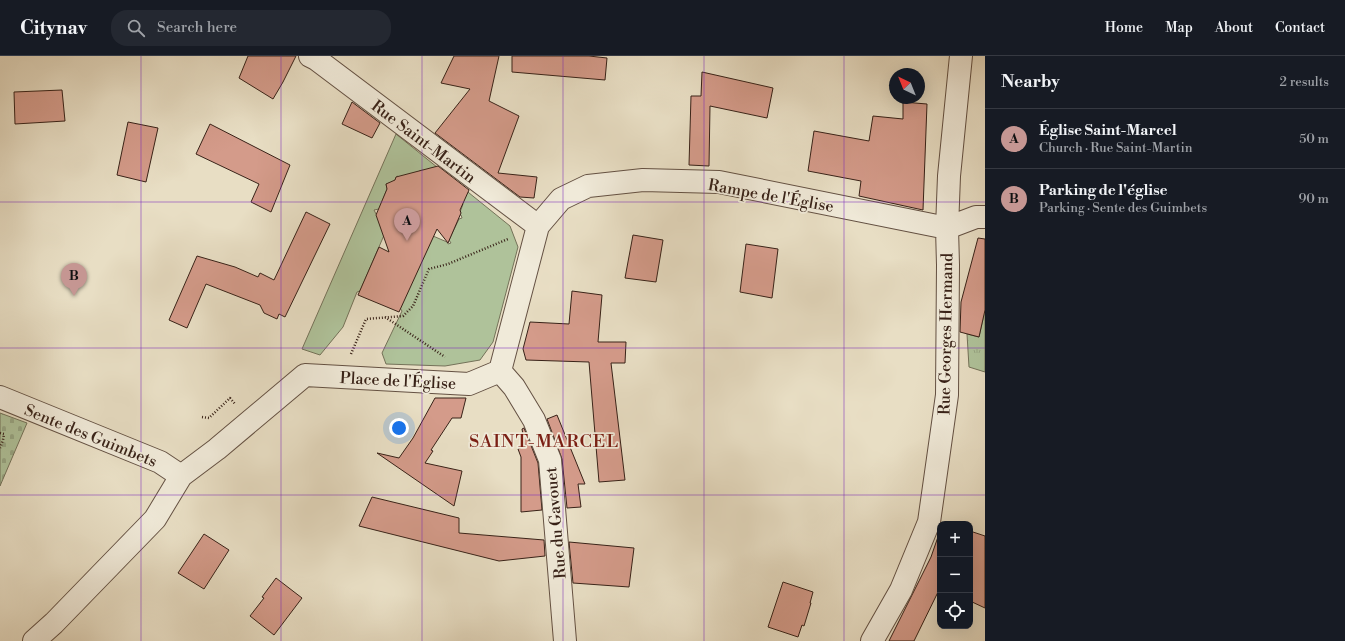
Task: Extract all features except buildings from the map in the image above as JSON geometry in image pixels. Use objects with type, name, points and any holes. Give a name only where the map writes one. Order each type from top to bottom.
[{"type":"street","name":"Rue Saint-Martin","points":[[310,56],[538,226]]},
{"type":"street","name":"Rue Georges Hermand","points":[[872,641],[901,590],[929,522],[947,395],[948,176],[961,56]]},
{"type":"street","name":"Rampe de l'Église","points":[[538,226],[561,199],[588,186],[643,180],[719,182],[947,228]]},
{"type":"street","points":[[947,228],[976,216],[985,217]]},
{"type":"street","points":[[500,371],[538,226]]},
{"type":"street","name":"Place de l'Église","points":[[181,476],[217,449],[305,375],[469,384],[500,371]]},
{"type":"street","name":"Rue du Gavouet","points":[[500,371],[514,387],[534,420],[550,460],[565,641]]},
{"type":"street","name":"Sente des Guimbets","points":[[0,397],[160,462],[181,476]]},
{"type":"street","points":[[34,641],[54,623],[155,519],[181,476]]},
{"type":"path","points":[[342,377],[366,319],[403,316],[413,306],[429,269],[448,264],[538,226]]},
{"type":"path","points":[[385,317],[455,364],[469,384]]},
{"type":"path","points":[[202,417],[209,418],[230,398]]},
{"type":"path","points":[[0,433],[4,434],[0,448]]},
{"type":"green space","points":[[396,134],[510,226],[518,247],[493,342],[480,360],[445,366],[386,364],[382,353],[402,311],[400,308],[433,236],[447,242],[448,244],[451,243],[449,240],[459,219],[462,218],[461,215],[459,215],[463,204],[443,195],[423,170],[419,171],[417,185],[397,176],[392,186],[389,183],[386,184],[387,189],[379,209],[374,210],[376,214],[379,213],[391,219],[360,291],[357,292],[343,327],[320,355],[302,349]]},
{"type":"green space","points":[[985,310],[985,372],[969,367],[967,334],[979,337]]},
{"type":"green space","points":[[0,413],[27,423],[0,486]]},
{"type":"place","name":"Église Saint-Marcel","points":[[407,241]]},
{"type":"place","name":"Parking de l'église","points":[[74,296]]},
{"type":"district","name":"SAINT-MARCEL","points":[[544,441]]}]
